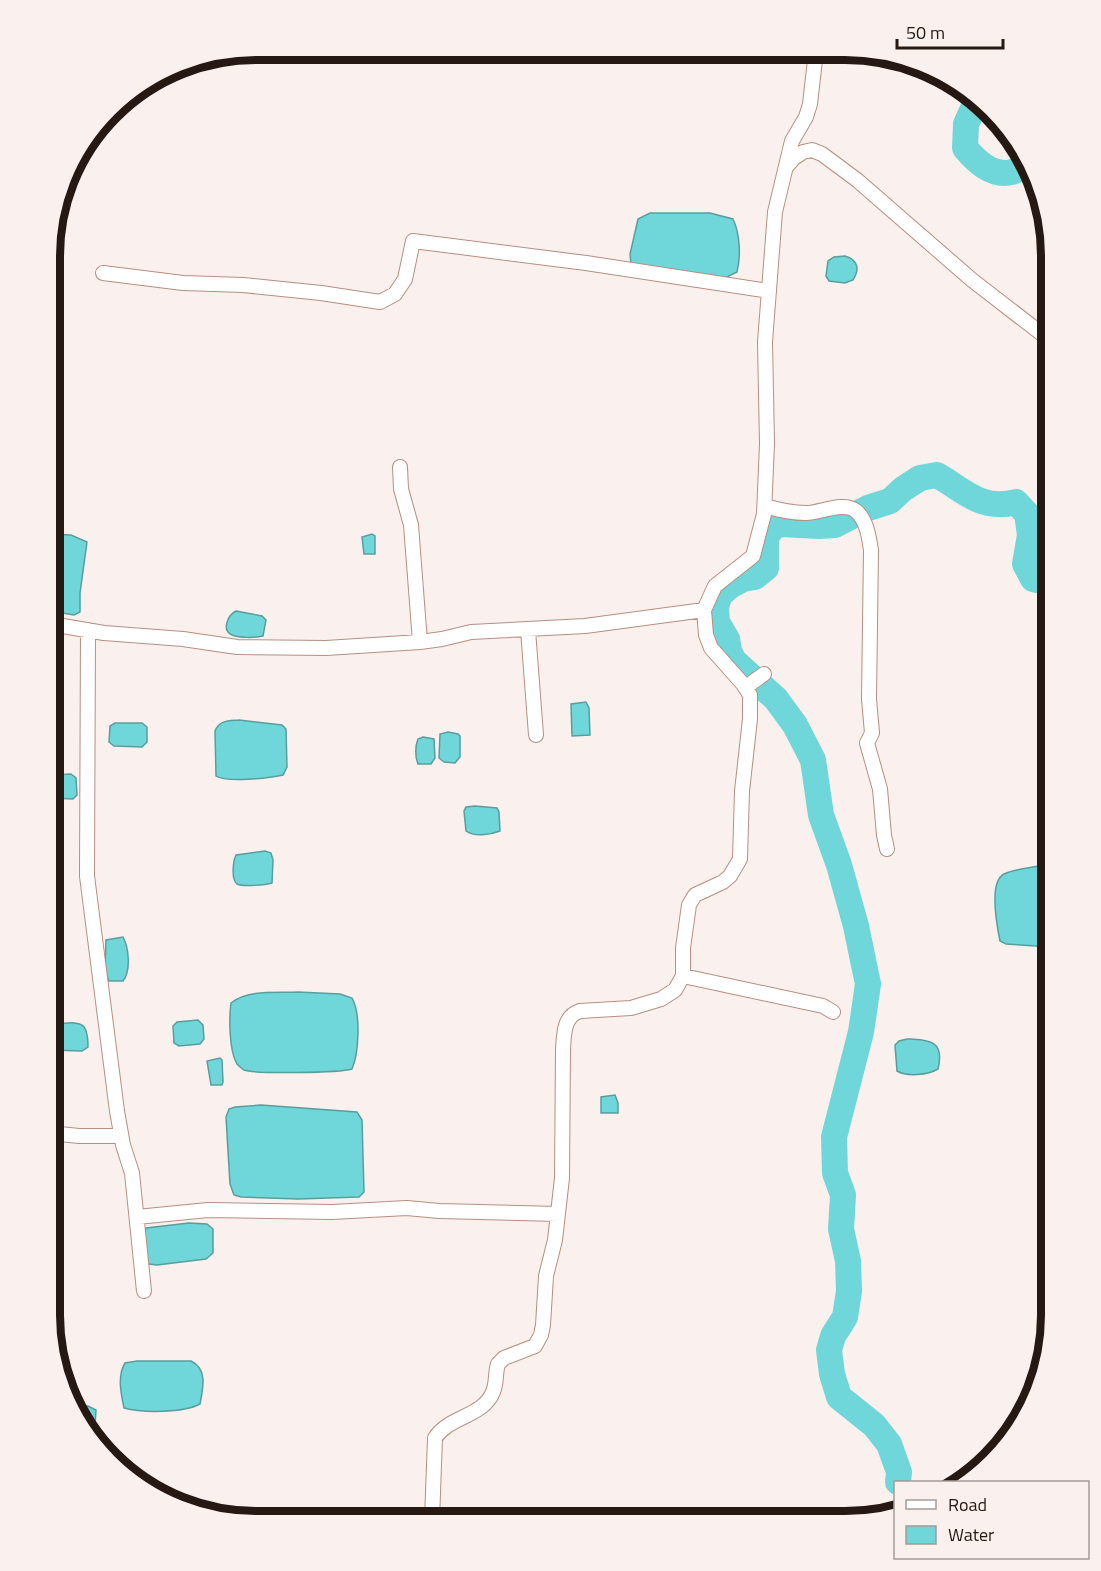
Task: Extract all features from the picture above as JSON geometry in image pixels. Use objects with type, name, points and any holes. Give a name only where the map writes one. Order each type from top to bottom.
[{"type":"street","points":[[432,1511],[435,1438],[450,1423],[484,1405],[493,1393],[498,1364],[504,1358],[535,1346],[541,1335],[546,1276],[552,1255],[562,1168],[563,1050],[568,1020],[580,1011],[621,1010],[660,999],[675,990],[683,976],[683,948],[688,905],[695,896],[730,876],[740,859],[742,791],[751,702],[748,686],[711,648],[706,635],[704,610],[715,586],[753,556],[765,506],[767,452],[765,342],[775,212],[792,141],[806,117],[810,104],[815,60]]},
{"type":"street","points":[[787,166],[803,152],[812,150],[822,154],[857,180],[972,280],[1041,333]]},
{"type":"street","points":[[103,273],[183,283],[243,285],[321,292],[380,302],[395,294],[405,279],[412,241],[586,263],[769,291]]},
{"type":"street","points":[[400,467],[402,489],[411,525],[420,642]]},
{"type":"street","points":[[765,506],[789,512],[807,513],[848,507],[859,514],[867,531],[871,550],[869,699],[872,733],[867,743],[880,789],[887,849]]},
{"type":"street","points":[[60,625],[113,634],[183,639],[237,647],[326,648],[420,642],[471,632],[597,625],[704,610]]},
{"type":"street","points":[[88,630],[87,876],[122,1136],[132,1173],[144,1290]]},
{"type":"street","points":[[528,630],[536,735]]},
{"type":"street","points":[[748,686],[764,674]]},
{"type":"street","points":[[683,976],[823,1006],[833,1012]]},
{"type":"street","points":[[60,1134],[122,1136]]},
{"type":"street","points":[[137,1217],[208,1210],[332,1212],[407,1208],[558,1214]]},
{"type":"water","points":[[650,213],[710,213],[733,219],[739,245],[737,272],[725,278],[631,265],[630,254],[638,219]]},
{"type":"water","points":[[845,256],[853,260],[856,265],[857,272],[853,280],[845,283],[829,281],[826,276],[828,261],[834,257]]},
{"type":"water","points":[[60,534],[71,535],[87,542],[80,593],[80,612],[74,615],[60,613]]},
{"type":"water","points":[[372,534],[375,536],[375,554],[364,554],[362,537]]},
{"type":"water","points":[[236,611],[262,616],[266,620],[263,636],[243,637],[229,633],[226,626],[230,616]]},
{"type":"water","points":[[586,702],[589,708],[590,735],[572,736],[571,704]]},
{"type":"water","points":[[239,720],[282,725],[286,729],[287,767],[283,775],[238,780],[216,776],[215,731],[222,723]]},
{"type":"water","points":[[115,723],[142,723],[147,727],[147,742],[142,747],[114,746],[109,742],[110,726]]},
{"type":"water","points":[[448,732],[460,736],[460,757],[455,763],[444,762],[439,758],[440,734]]},
{"type":"water","points":[[423,737],[434,739],[435,758],[431,764],[418,764],[417,761],[417,742]]},
{"type":"water","points":[[71,774],[76,778],[77,795],[73,799],[60,798],[60,775]]},
{"type":"water","points":[[466,807],[497,808],[500,831],[482,835],[466,831],[464,811]]},
{"type":"water","points":[[265,851],[271,853],[273,860],[272,883],[249,886],[237,884],[233,874],[236,855]]},
{"type":"water","points":[[1041,866],[1041,946],[1006,944],[1000,941],[995,905],[996,886],[1004,874]]},
{"type":"water","points":[[60,874],[63,886],[60,904]]},
{"type":"water","points":[[123,937],[128,953],[126,977],[123,981],[109,981],[105,971],[106,940]]},
{"type":"water","points":[[298,992],[340,994],[352,998],[357,1013],[358,1033],[352,1069],[264,1072],[243,1069],[237,1064],[232,1051],[231,1003],[254,994]]},
{"type":"water","points":[[198,1020],[203,1025],[204,1039],[200,1044],[179,1046],[174,1043],[173,1026],[177,1022]]},
{"type":"water","points":[[75,1023],[83,1026],[88,1037],[88,1047],[82,1051],[60,1050],[60,1024]]},
{"type":"water","points":[[907,1039],[928,1041],[937,1047],[940,1059],[938,1069],[918,1074],[897,1071],[895,1045]]},
{"type":"water","points":[[220,1058],[222,1060],[222,1085],[211,1085],[207,1061]]},
{"type":"water","points":[[615,1095],[618,1113],[601,1113],[601,1097]]},
{"type":"water","points":[[261,1105],[357,1112],[362,1120],[364,1192],[359,1197],[298,1199],[234,1195],[230,1184],[226,1117],[229,1109]]},
{"type":"water","points":[[189,1223],[207,1224],[213,1229],[213,1253],[206,1259],[149,1264],[144,1246],[146,1228]]},
{"type":"water","points":[[191,1361],[196,1364],[203,1380],[200,1404],[183,1409],[162,1411],[124,1408],[120,1385],[121,1374],[125,1363]]},
{"type":"water","points":[[82,1406],[96,1410],[95,1426],[93,1424]]},
{"type":"waterway","points":[[973,108],[966,124],[965,148],[979,163],[991,170],[1005,173],[1020,168]]},
{"type":"waterway","points":[[898,1481],[899,1472],[889,1444],[874,1425],[839,1397],[832,1374],[829,1350],[833,1336],[845,1317],[849,1291],[848,1261],[841,1229],[843,1195],[835,1173],[834,1137],[861,1032],[868,984],[856,926],[839,865],[821,815],[813,760],[795,725],[776,699],[734,661],[727,639],[717,622],[716,608],[719,596],[730,586],[743,579],[755,577],[766,568],[766,537],[773,527],[781,524],[835,525],[868,508],[890,501],[920,478],[937,475],[983,502],[993,504],[1016,502],[1027,514],[1030,535],[1025,564],[1033,579],[1041,581]]}]
